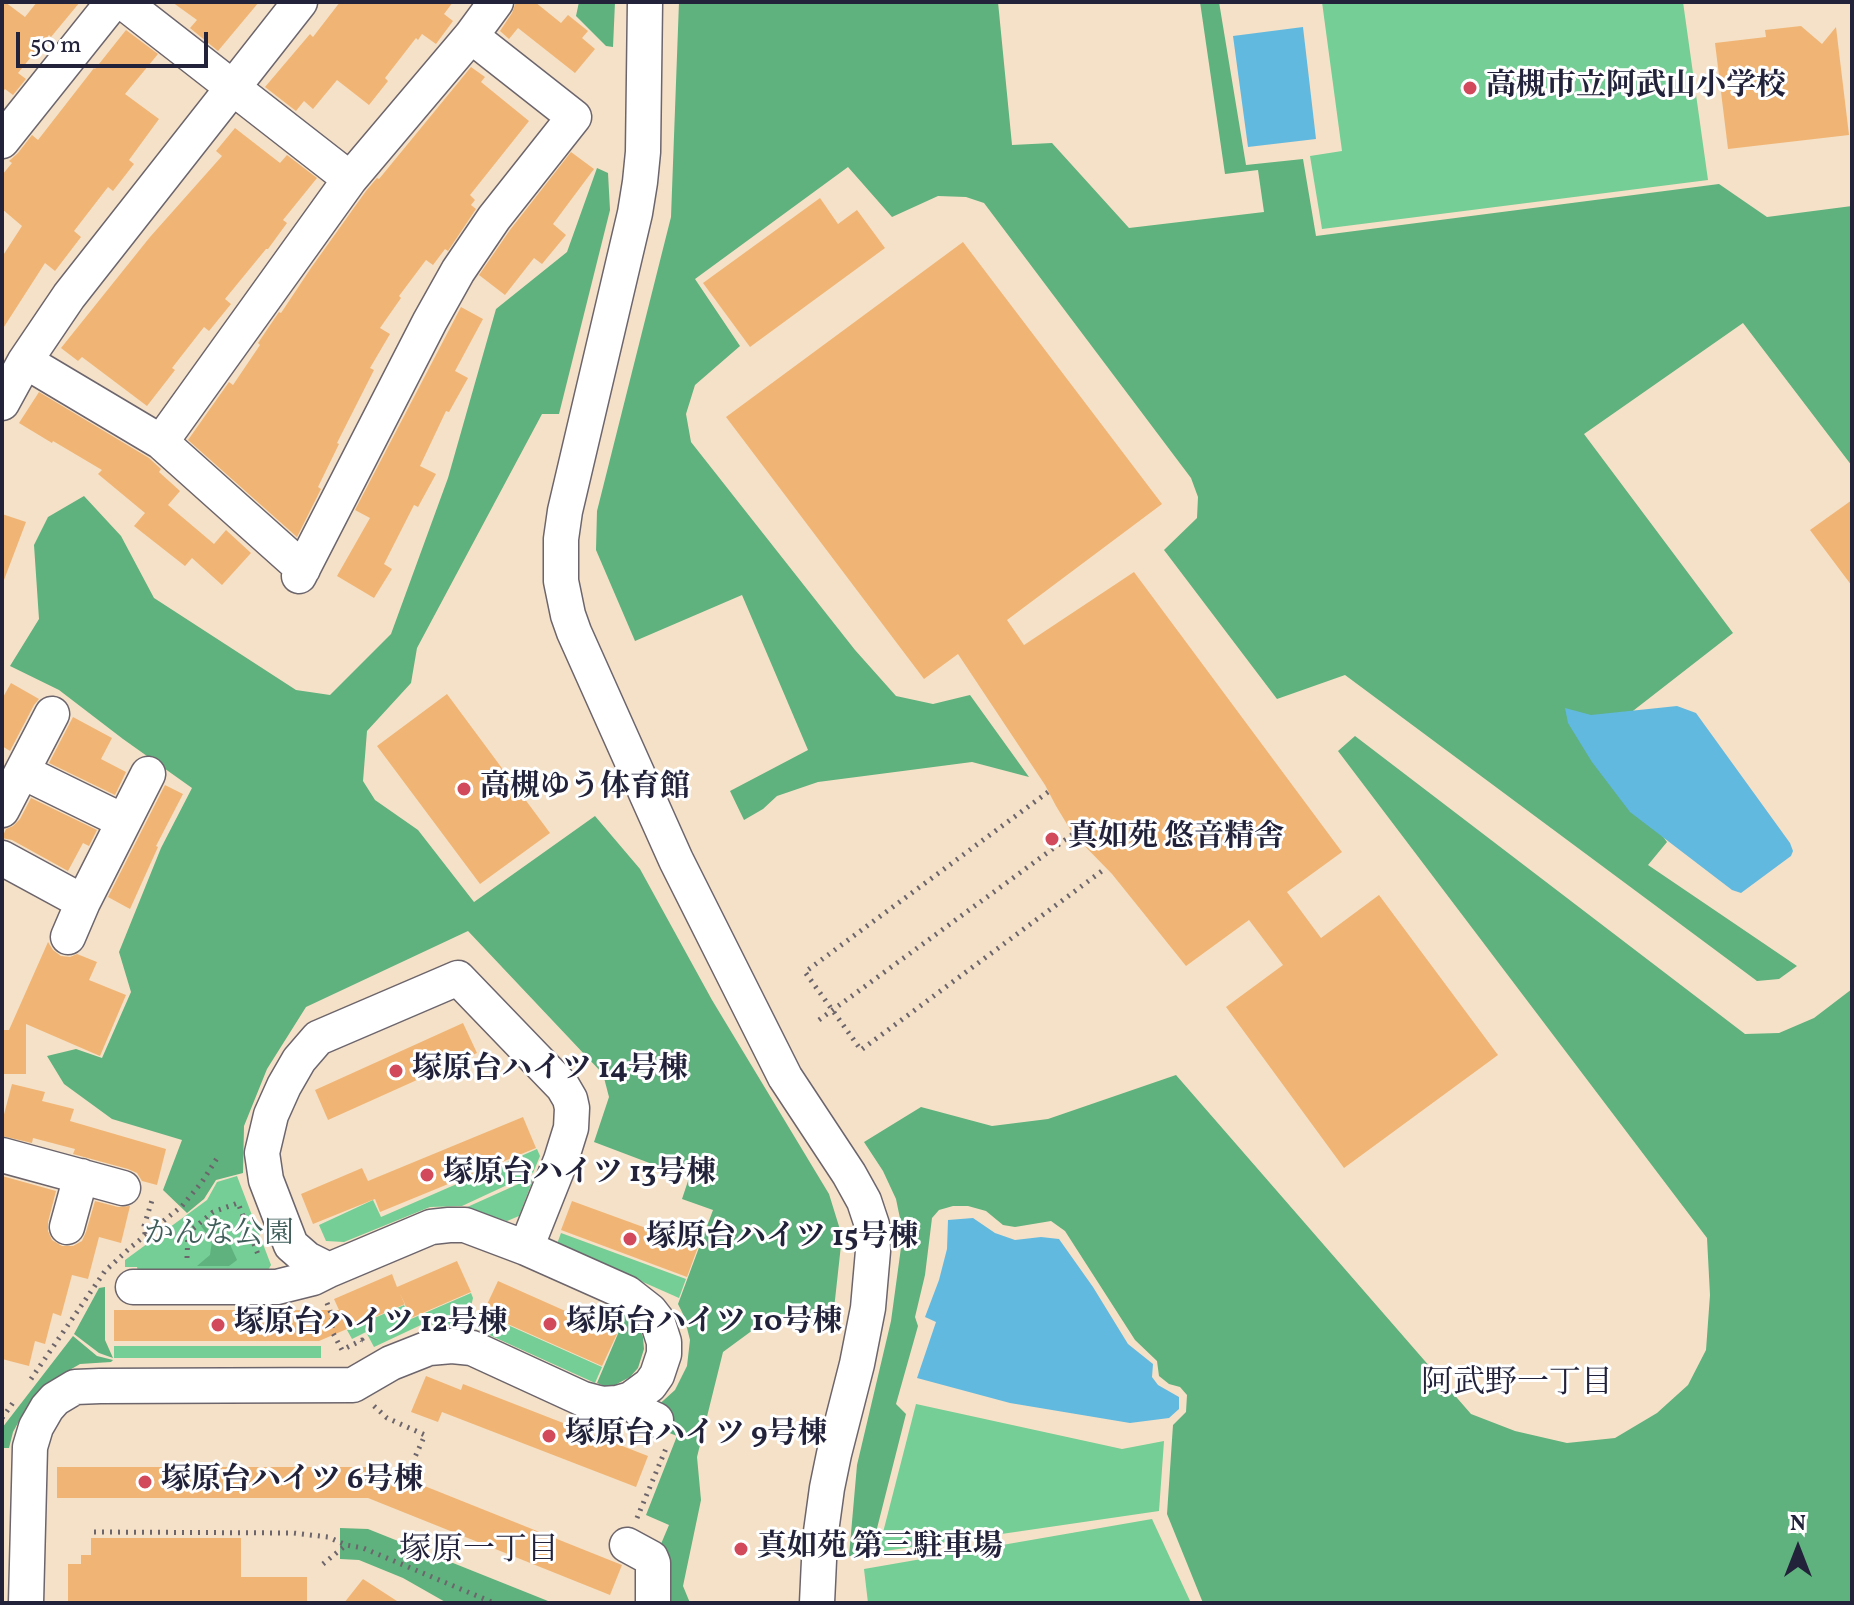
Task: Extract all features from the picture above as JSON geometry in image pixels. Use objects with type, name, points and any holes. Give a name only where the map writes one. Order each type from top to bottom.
[{"type":"street","points":[[2,141],[113,2]]},
{"type":"street","points":[[123,2],[350,179]]},
{"type":"street","points":[[2,403],[25,361],[69,296],[300,2]]},
{"type":"street","points":[[161,442],[350,179],[496,2]]},
{"type":"street","points":[[645,2],[640,182],[565,511],[561,581],[574,632],[676,860],[785,1077],[849,1174],[864,1201],[872,1225],[868,1308],[827,1488],[819,1548],[817,1603]]},
{"type":"street","points":[[25,361],[161,442],[301,572],[458,271],[494,218],[574,117],[471,36]]},
{"type":"street","points":[[2,810],[52,714]]},
{"type":"street","points":[[23,772],[123,821]]},
{"type":"street","points":[[68,937],[148,774]]},
{"type":"street","points":[[2,858],[83,902]]},
{"type":"street","points":[[329,1270],[307,1259],[291,1245],[266,1180],[262,1153],[271,1115],[299,1060],[318,1038],[458,978],[563,1087],[570,1099],[571,1128],[526,1248]]},
{"type":"street","points":[[2,1155],[123,1188]]},
{"type":"street","points":[[67,1227],[81,1176]]},
{"type":"street","points":[[26,1603],[30,1447],[36,1427],[47,1408],[75,1387],[353,1385],[391,1363],[429,1348],[452,1346],[472,1348],[583,1399],[644,1409],[650,1385],[661,1365],[664,1342],[657,1320],[642,1303],[627,1293],[526,1248],[465,1225],[431,1227],[313,1278],[277,1287],[124,1282]]},
{"type":"street","points":[[629,1539],[653,1563],[653,1603]]},
{"type":"path","points":[[1048,792],[805,972],[861,1050],[1106,868]]},
{"type":"path","points":[[819,1020],[1073,834]]},
{"type":"path","points":[[175,1260],[187,1260],[188,1233],[213,1212],[238,1203],[259,1257]]},
{"type":"path","points":[[144,1226],[146,1235]]},
{"type":"path","points":[[152,1230],[160,1236]]},
{"type":"path","points":[[335,1337],[342,1350],[353,1344]]},
{"type":"path","points":[[370,1401],[387,1418],[425,1435],[415,1457]]},
{"type":"path","points":[[629,1539],[661,1462]]},
{"type":"path","points":[[94,1532],[293,1533],[328,1537],[363,1548],[494,1603]]},
{"type":"path","points":[[323,1564],[346,1545]]},
{"type":"green space","points":[[579,2],[615,2],[613,47],[606,46],[576,16]]},
{"type":"green space","points":[[679,2],[998,2],[1012,145],[1052,143],[1129,228],[1264,212],[1258,170],[1225,174],[1200,2],[1219,2],[1246,165],[1303,159],[1316,236],[1719,184],[1767,217],[1852,206],[1852,466],[1743,323],[1584,434],[1733,633],[1593,742],[1667,842],[1648,865],[1797,966],[1779,979],[1757,981],[1345,675],[1277,699],[1164,550],[1197,518],[1198,497],[1191,478],[984,203],[966,197],[938,196],[892,217],[848,167],[695,279],[740,346],[695,385],[686,414],[691,442],[855,650],[896,696],[933,704],[970,695],[1029,777],[972,762],[818,782],[777,796],[744,820],[730,791],[808,750],[742,595],[635,641],[596,550],[597,511],[671,217]]},
{"type":"green space","name":"高槻市立阿武山小学校","points":[[1322,2],[1683,2],[1708,180],[1322,229],[1310,156],[1342,151]]},
{"type":"green space","points":[[597,168],[608,173],[610,210],[559,414],[542,414],[417,648],[411,683],[367,731],[363,781],[375,800],[418,830],[474,902],[595,816],[640,869],[712,1000],[829,1194],[842,1236],[832,1327],[776,1313],[723,1352],[697,1457],[701,1500],[683,1586],[690,1603],[658,1603],[658,1551],[669,1525],[646,1515],[677,1436],[662,1430],[654,1409],[675,1390],[687,1366],[690,1340],[678,1304],[713,1210],[682,1199],[689,1178],[594,1142],[609,1097],[603,1074],[468,931],[306,1007],[267,1069],[244,1126],[243,1173],[216,1180],[204,1199],[187,1213],[163,1190],[182,1140],[112,1119],[64,1084],[47,1056],[76,1049],[102,1058],[131,992],[119,952],[161,848],[192,788],[59,690],[10,666],[39,619],[34,545],[48,517],[84,496],[121,536],[154,598],[296,690],[330,695],[391,634],[448,478],[496,309],[567,252]]},
{"type":"green space","points":[[1355,736],[1745,1034],[1779,1033],[1814,1018],[1852,989],[1852,1603],[1203,1603],[1167,1514],[1173,1425],[1186,1412],[1187,1395],[1180,1387],[1169,1384],[1159,1376],[1157,1361],[1135,1340],[1065,1231],[1051,1221],[1015,1227],[1003,1225],[986,1211],[968,1206],[939,1210],[932,1218],[925,1275],[915,1317],[918,1326],[896,1404],[906,1414],[870,1556],[849,1556],[857,1465],[891,1321],[903,1233],[896,1199],[864,1142],[921,1107],[992,1126],[1048,1119],[1176,1075],[1471,1414],[1515,1431],[1567,1443],[1615,1438],[1657,1413],[1688,1385],[1706,1350],[1710,1295],[1707,1238],[1338,751]]},
{"type":"green space","points":[[537,1149],[540,1156],[533,1173],[462,1206],[430,1207],[344,1242],[326,1241],[319,1225],[373,1200],[381,1217]]},
{"type":"green space","name":"かんな公園","points":[[237,1176],[271,1265],[267,1272],[138,1273],[137,1267],[125,1267],[125,1260],[207,1200],[217,1182]]},
{"type":"green space","points":[[534,1177],[519,1216],[507,1221],[465,1208]]},
{"type":"green space","points":[[214,1215],[237,1260],[229,1266],[197,1266],[210,1255],[212,1241],[201,1226]]},
{"type":"green space","points":[[561,1233],[686,1279],[679,1298],[557,1244]]},
{"type":"green space","points":[[105,1287],[105,1340],[113,1358],[99,1353],[74,1334],[99,1288]]},
{"type":"green space","points":[[471,1293],[473,1298],[466,1327],[423,1324],[374,1347],[366,1332],[352,1339],[347,1330],[404,1305],[411,1319]]},
{"type":"green space","points":[[614,1307],[629,1315],[638,1325],[644,1349],[638,1368],[630,1377],[607,1387],[597,1383],[620,1329],[606,1323]]},
{"type":"green space","points":[[483,1314],[602,1367],[595,1383],[476,1329]]},
{"type":"green space","points":[[73,1336],[97,1356],[113,1360],[80,1364],[54,1379],[25,1410],[13,1432],[9,1448],[2,1448],[2,1428]]},
{"type":"green space","points":[[114,1346],[321,1346],[321,1358],[114,1358]]},
{"type":"green space","points":[[916,1404],[1122,1449],[1164,1441],[1159,1511],[878,1552]]},
{"type":"green space","points":[[1152,1519],[1191,1603],[868,1603],[864,1569]]},
{"type":"green space","points":[[340,1528],[368,1529],[553,1603],[447,1603],[403,1578],[359,1560],[340,1559]]},
{"type":"water","points":[[1303,27],[1316,139],[1248,147],[1233,36]]},
{"type":"water","points":[[1677,706],[1696,713],[1793,851],[1791,856],[1741,893],[1732,890],[1630,812],[1592,762],[1568,723],[1565,708],[1591,715]]},
{"type":"water","points":[[973,1218],[995,1233],[1015,1240],[1041,1237],[1059,1239],[1128,1344],[1153,1364],[1152,1377],[1158,1385],[1179,1397],[1179,1409],[1169,1418],[1130,1423],[1010,1403],[917,1378],[936,1322],[925,1317],[947,1249],[948,1220]]},
{"type":"building","points":[[2,2],[25,17],[37,2],[80,2],[18,73],[26,79],[13,95],[5,89],[2,93]]},
{"type":"building","points":[[172,2],[259,2],[218,51],[190,28],[197,20]]},
{"type":"building","points":[[340,2],[453,2],[444,14],[453,21],[436,44],[422,34],[418,40],[416,38],[385,78],[388,81],[369,105],[337,80],[313,109],[304,101],[296,111],[265,87],[310,34],[313,37]]},
{"type":"building","points":[[516,2],[535,2],[561,23],[568,15],[588,31],[582,38],[595,49],[575,73],[518,28],[509,39],[500,31]]},
{"type":"building","points":[[1801,26],[1822,44],[1836,27],[1849,135],[1728,149],[1715,43],[1766,37],[1765,30]]},
{"type":"building","points":[[126,30],[158,54],[125,94],[159,119],[129,160],[134,164],[113,191],[108,187],[74,231],[81,237],[55,271],[45,263],[2,330],[2,257],[22,226],[2,209],[2,175],[12,163],[9,161],[32,135],[38,140]]},
{"type":"building","points":[[471,67],[485,77],[481,82],[529,121],[470,195],[475,200],[471,205],[476,209],[448,251],[445,249],[433,265],[426,260],[380,328],[390,334],[370,368],[374,370],[337,443],[318,487],[321,489],[297,537],[188,440],[229,382],[233,385],[279,312],[366,191]]},
{"type":"building","points":[[235,128],[280,163],[287,155],[317,178],[283,220],[287,223],[268,249],[225,299],[231,304],[209,331],[204,327],[147,406],[82,357],[78,361],[61,348],[150,237],[222,156],[216,151]]},
{"type":"building","points":[[571,152],[594,169],[553,224],[566,235],[542,264],[534,258],[505,295],[479,275]]},
{"type":"building","points":[[820,198],[838,224],[857,210],[885,248],[750,347],[703,283]]},
{"type":"building","points":[[963,242],[1162,504],[1007,620],[1024,645],[1134,572],[1342,852],[1287,892],[1321,938],[1379,895],[1498,1055],[1344,1168],[1226,1007],[1283,965],[1249,920],[1186,966],[1112,874],[1073,834],[1045,785],[958,654],[924,679],[726,417]]},
{"type":"building","points":[[461,307],[483,319],[455,371],[468,378],[449,412],[446,411],[420,466],[436,474],[418,507],[414,505],[384,564],[392,569],[374,598],[337,576],[370,518],[355,510]]},
{"type":"building","points":[[39,392],[149,458],[180,491],[168,505],[214,544],[226,530],[251,553],[222,585],[192,558],[185,566],[134,526],[145,513],[98,474],[102,470],[19,423]]},
{"type":"building","points":[[1852,500],[1852,586],[1810,530]]},
{"type":"building","points":[[2,514],[26,522],[4,580],[2,580]]},
{"type":"building","points":[[11,683],[39,699],[10,751],[2,746],[2,699]]},
{"type":"building","name":"高槻ゆう体育館","points":[[447,694],[550,833],[480,884],[377,746]]},
{"type":"building","points":[[73,717],[112,738],[101,759],[126,772],[115,795],[49,763]]},
{"type":"building","points":[[165,785],[183,794],[156,846],[130,909],[108,897]]},
{"type":"building","points":[[31,798],[97,830],[89,846],[83,843],[68,871],[12,840],[2,838],[6,829],[20,819]]},
{"type":"building","points":[[48,942],[61,956],[77,954],[97,962],[89,980],[126,995],[100,1056],[26,1024],[26,1074],[2,1074],[2,1030],[9,1030]]},
{"type":"building","name":"塚原台ハイツ 14号棟","points":[[463,1023],[477,1053],[328,1120],[315,1090]]},
{"type":"building","points":[[12,1084],[45,1092],[42,1101],[74,1109],[70,1121],[166,1149],[157,1185],[142,1181],[137,1173],[128,1169],[73,1154],[75,1149],[33,1138],[32,1143],[2,1136],[2,1122]]},
{"type":"building","name":"塚原台ハイツ 13号棟","points":[[523,1117],[536,1148],[380,1212],[375,1199],[313,1224],[301,1194],[362,1168],[368,1181]]},
{"type":"building","points":[[2,1176],[56,1191],[48,1231],[52,1240],[62,1246],[73,1246],[82,1241],[95,1201],[118,1207],[130,1206],[121,1243],[99,1237],[88,1279],[72,1275],[61,1316],[53,1313],[45,1344],[35,1341],[29,1366],[2,1359]]},
{"type":"building","name":"塚原台ハイツ 15号棟","points":[[572,1201],[698,1247],[687,1277],[561,1230]]},
{"type":"building","points":[[457,1261],[471,1292],[411,1318],[405,1304],[319,1341],[114,1341],[114,1310],[339,1310],[334,1299],[392,1274],[397,1287]]},
{"type":"building","name":"塚原台ハイツ 10号棟","points":[[498,1281],[617,1334],[602,1366],[483,1313]]},
{"type":"building","name":"塚原台ハイツ 9号棟","points":[[426,1376],[461,1390],[463,1384],[648,1456],[636,1487],[442,1412],[438,1422],[411,1412]]},
{"type":"building","points":[[57,1467],[377,1467],[622,1565],[610,1595],[368,1498],[57,1498]]},
{"type":"building","points":[[91,1538],[241,1538],[241,1577],[307,1577],[307,1603],[68,1603],[68,1564],[81,1564],[81,1555],[91,1555]]},
{"type":"building","points":[[363,1579],[400,1603],[344,1603]]},
{"type":"place","name":"高槻市立阿武山小学校","points":[[1470,88]]},
{"type":"place","name":"高槻ゆう体育館","points":[[464,789]]},
{"type":"place","name":"真如苑 悠音精舎","points":[[1052,839]]},
{"type":"place","name":"塚原台ハイツ 14号棟","points":[[396,1071]]},
{"type":"place","name":"塚原台ハイツ 13号棟","points":[[427,1175]]},
{"type":"place","name":"塚原台ハイツ 15号棟","points":[[630,1239]]},
{"type":"place","name":"塚原台ハイツ 10号棟","points":[[550,1324]]},
{"type":"place","name":"塚原台ハイツ 12号棟","points":[[218,1325]]},
{"type":"place","name":"塚原台ハイツ 9号棟","points":[[549,1436]]},
{"type":"place","name":"塚原台ハイツ 6号棟","points":[[145,1482]]},
{"type":"place","name":"真如苑 第三駐車場","points":[[741,1549]]},
{"type":"district","name":"阿武野一丁目","points":[[1517,1386]]},
{"type":"district","name":"塚原一丁目","points":[[479,1553]]}]
